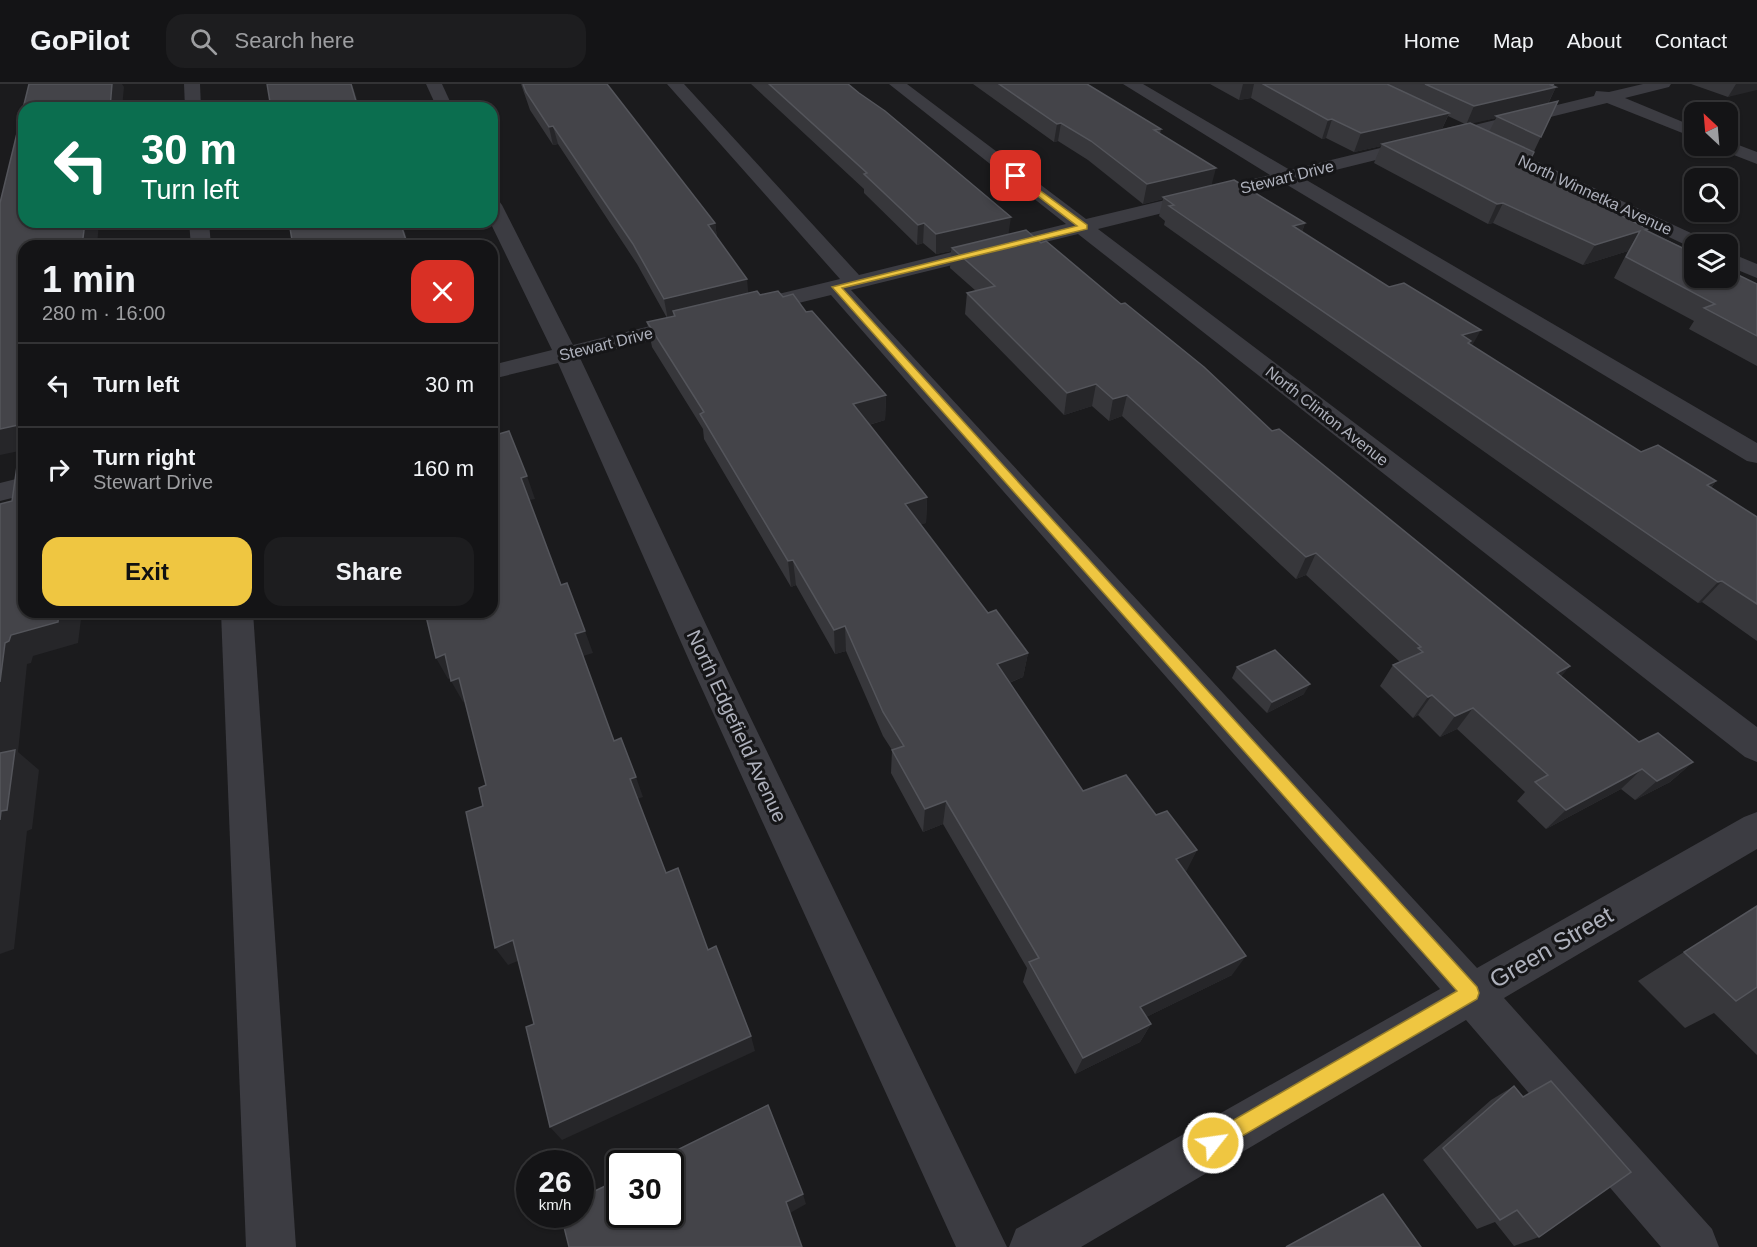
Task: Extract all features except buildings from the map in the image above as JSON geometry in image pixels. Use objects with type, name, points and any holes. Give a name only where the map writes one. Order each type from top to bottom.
[{"type":"street","points":[[192,84],[193,102]]},
{"type":"street","points":[[434,84],[442,102]]},
{"type":"street","points":[[675,84],[845,285],[1694,1247]]},
{"type":"street","name":"North Clinton Avenue","points":[[897,84],[1757,747]]},
{"type":"street","points":[[1131,84],[1757,455]]},
{"type":"street","name":"Stewart Drive","points":[[736,312],[1663,84]]},
{"type":"street","points":[[1582,87],[1684,129]]},
{"type":"street","name":"North Winnetka Avenue","points":[[1434,118],[1684,237]]},
{"type":"street","points":[[1738,150],[1757,158]]},
{"type":"street","name":"North Edgefield Avenue","points":[[498,217],[566,354],[714,678],[982,1247]]},
{"type":"street","points":[[1738,263],[1757,272]]},
{"type":"street","name":"Stewart Drive","points":[[498,371],[714,317]]},
{"type":"street","points":[[0,492],[18,488]]},
{"type":"street","points":[[237,618],[271,1247]]},
{"type":"street","name":"Green Street","points":[[1034,1247],[1757,829]]},
{"type":"route","points":[[1016,176],[1084,227],[836,287],[1471,993],[1213,1143]]}]
